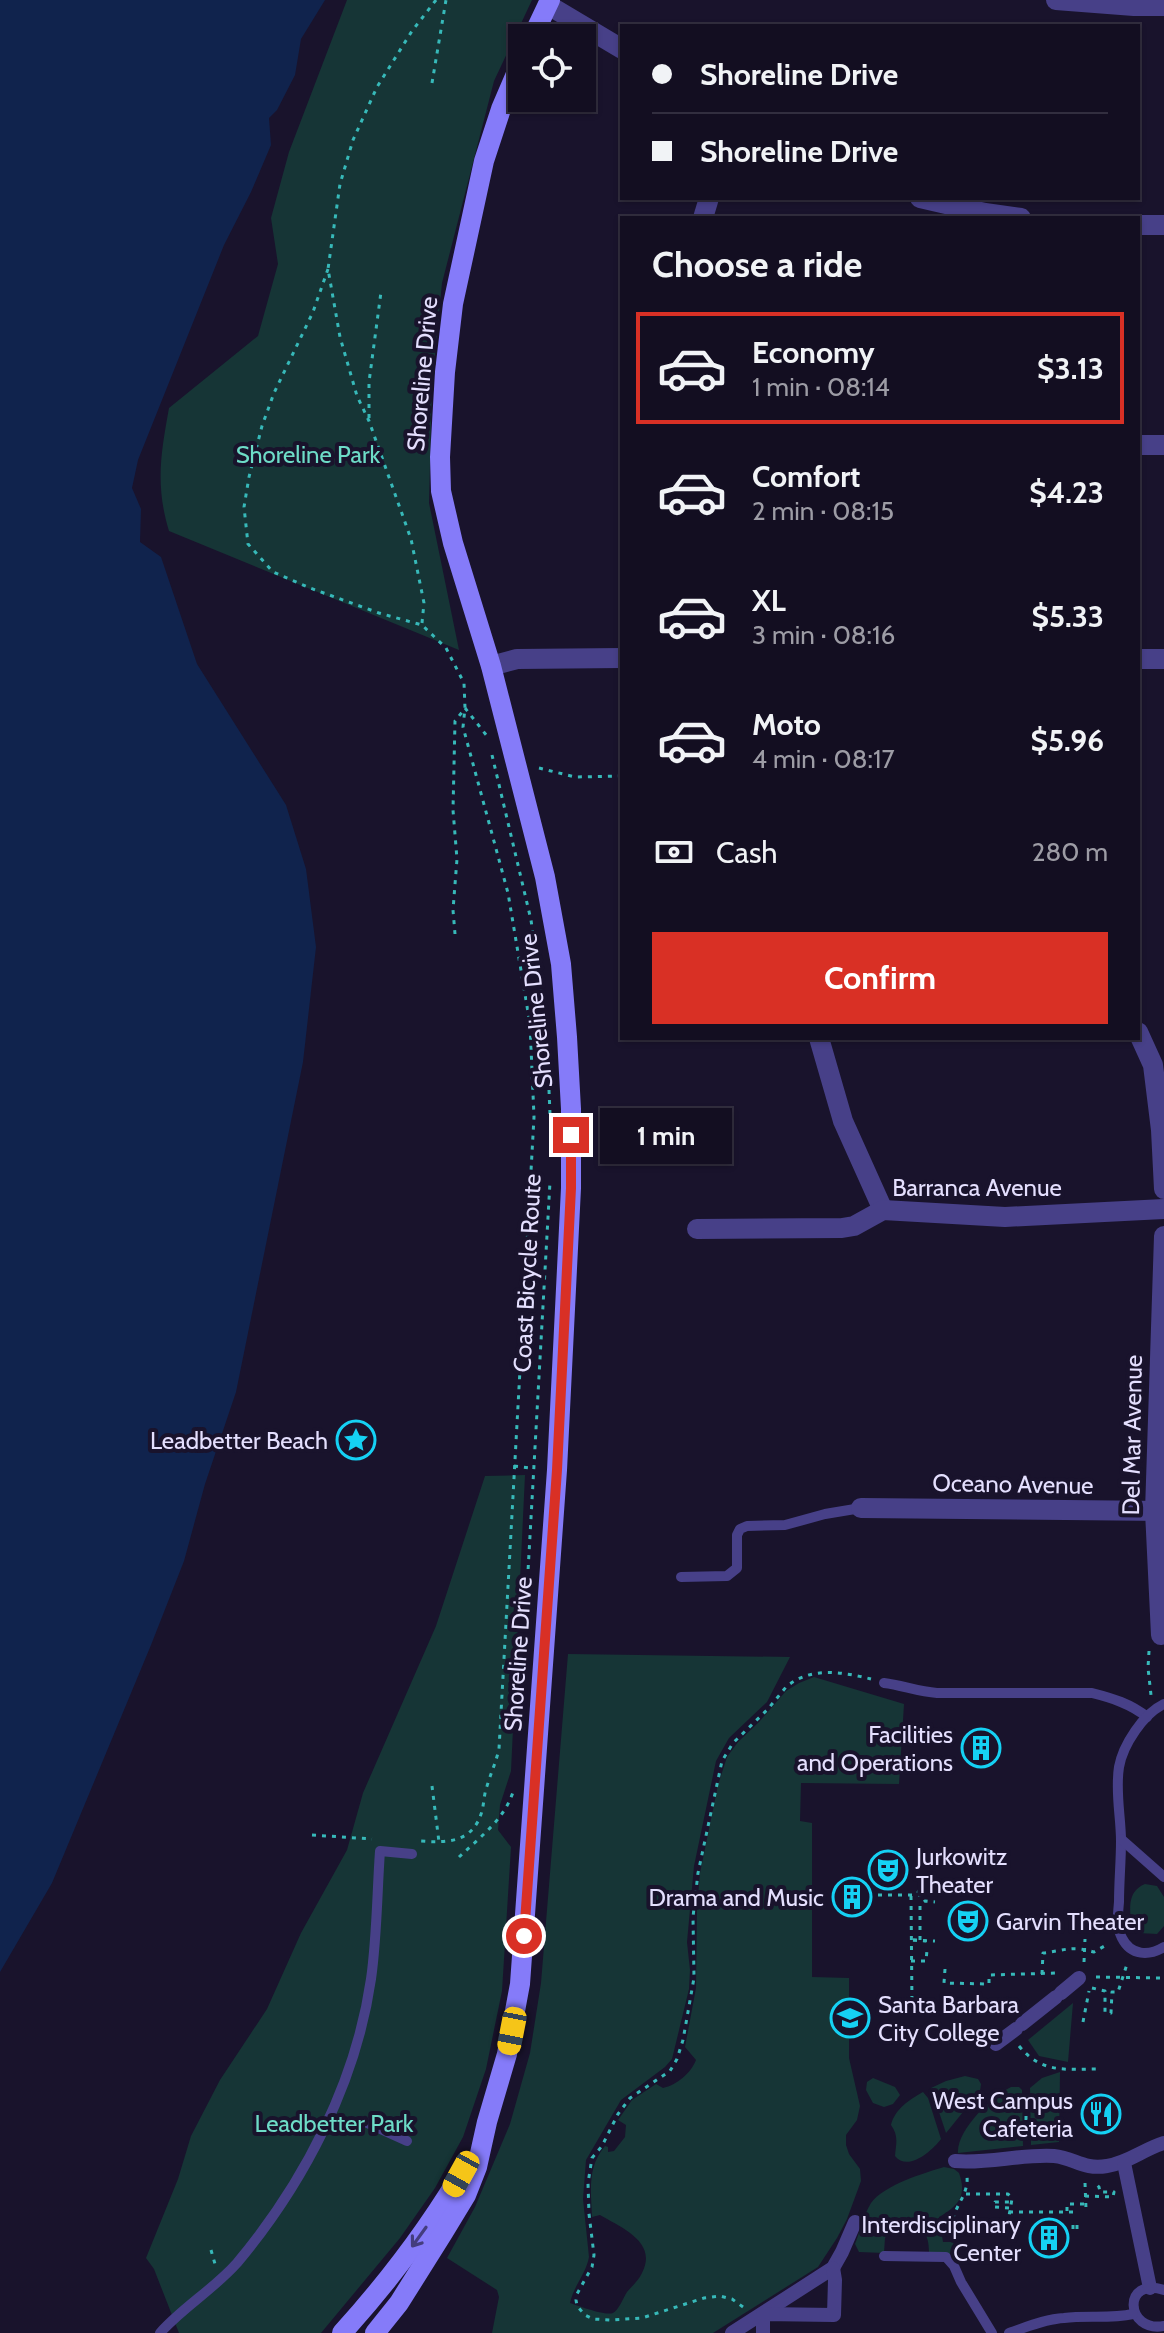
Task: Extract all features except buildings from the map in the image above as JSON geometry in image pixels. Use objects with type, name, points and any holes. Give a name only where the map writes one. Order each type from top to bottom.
[{"type":"main road","points":[[539,24],[549,2]]},
{"type":"main road","name":"Shoreline Drive","points":[[375,2333],[399,2303],[466,2195],[477,2167],[507,2054],[520,1984],[557,1470],[571,1188],[571,1109],[561,964],[545,877],[491,666],[453,543],[441,491],[445,372],[453,304],[484,161],[508,93]]},
{"type":"main road","name":"Shoreline Drive","points":[[342,2333],[395,2270],[450,2194],[487,2122]]},
{"type":"street","points":[[1056,0],[1164,6]]},
{"type":"street","points":[[549,2],[620,48]]},
{"type":"street","points":[[927,206],[1007,216]]},
{"type":"street","points":[[1140,225],[1164,225]]},
{"type":"street","points":[[1140,445],[1164,445]]},
{"type":"street","points":[[491,666],[517,659],[620,658]]},
{"type":"street","points":[[1140,659],[1164,659]]},
{"type":"street","points":[[1140,1036],[1153,1065],[1164,1189]]},
{"type":"street","points":[[820,1040],[843,1121],[883,1210]]},
{"type":"street","name":"Barranca Avenue","points":[[697,1229],[842,1228],[854,1226],[883,1210],[1005,1217],[1164,1209]]},
{"type":"street","name":"Del Mar Avenue","points":[[1161,1635],[1159,1511],[1164,1236]]},
{"type":"street","name":"Oceano Avenue","points":[[861,1508],[1159,1511]]},
{"type":"street","points":[[1003,2048],[1019,2026],[1086,1977]]},
{"type":"street","points":[[960,2162],[1026,2155],[1061,2157],[1086,2167],[1124,2163],[1164,2143]]},
{"type":"street","points":[[1124,2163],[1157,2289]]},
{"type":"street","points":[[732,2333],[833,2268],[855,2222]]},
{"type":"street","points":[[758,2317],[834,2315],[833,2268]]},
{"type":"street","points":[[758,2317],[763,2333]]},
{"type":"lane","points":[[681,1577],[727,1576],[733,1573],[737,1568],[737,1535],[740,1529],[747,1526],[785,1525],[861,1508]]},
{"type":"lane","points":[[884,1683],[937,1693],[1092,1693],[1113,1699],[1147,1717]]},
{"type":"lane","points":[[1161,1705],[1147,1717],[1130,1740],[1119,1766],[1121,1839],[1118,1924],[1122,1937],[1132,1949],[1148,1953],[1164,1947]]},
{"type":"lane","points":[[1121,1839],[1164,1877]]},
{"type":"lane","points":[[160,2333],[238,2261],[282,2202],[316,2147],[356,2046],[371,1980],[380,1851],[412,1854]]},
{"type":"lane","points":[[365,2122],[407,2141]]},
{"type":"lane","points":[[884,2256],[946,2257],[992,2333]]},
{"type":"lane","points":[[1157,2289],[1144,2290],[1135,2299],[1133,2314],[1145,2327],[1158,2329],[1164,2326]]},
{"type":"lane","points":[[1009,2333],[1047,2320],[1133,2314]]},
{"type":"path","points":[[409,1841],[452,1842],[468,1834],[482,1814],[486,1787],[499,1749],[534,1117],[530,1024],[508,893],[463,727],[464,683],[446,648],[422,625],[379,613],[273,572],[248,544],[244,507],[262,426],[274,393],[313,312],[328,269],[340,184],[353,140],[377,87],[412,31],[436,0]]},
{"type":"path","points":[[432,83],[446,0]]},
{"type":"path","points":[[328,269],[340,337],[357,396],[411,539],[424,603],[422,625]]},
{"type":"path","points":[[369,421],[369,382],[381,292]]},
{"type":"path","points":[[465,708],[487,736]]},
{"type":"path","points":[[455,934],[455,721],[465,708]]},
{"type":"path","points":[[491,751],[531,920],[545,1016]]},
{"type":"path","points":[[514,760],[575,777],[620,776]]},
{"type":"path","points":[[549,1089],[550,1117]]},
{"type":"path","name":"Coast Bicycle Route","points":[[527,1593],[550,1177]]},
{"type":"path","points":[[514,1466],[530,1468]]},
{"type":"path","points":[[1161,1635],[1149,1651],[1148,1660],[1152,1697],[1161,1705]]},
{"type":"path","points":[[758,2317],[720,2296],[704,2298],[642,2318],[593,2319],[580,2310],[577,2294],[592,2267],[594,2255],[589,2214],[590,2163],[625,2104],[637,2092],[670,2071],[680,2052],[694,1978],[693,1917],[698,1873],[714,1789],[726,1752],[786,1687],[803,1676],[835,1671],[884,1683]]},
{"type":"path","points":[[459,1857],[507,1809],[516,1779]]},
{"type":"path","points":[[432,1786],[439,1842]]},
{"type":"path","points":[[312,1835],[378,1839]]},
{"type":"path","points":[[858,1895],[925,1895],[917,1891]]},
{"type":"path","points":[[911,1896],[912,2006]]},
{"type":"path","points":[[920,1940],[920,1905],[925,1901],[935,1902]]},
{"type":"path","points":[[1083,2022],[1085,1939]]},
{"type":"path","points":[[926,1941],[913,1940],[935,1941]]},
{"type":"path","points":[[1042,1974],[1043,1953],[1064,1948],[1098,1952],[1108,1944]]},
{"type":"path","points":[[1086,1977],[1105,1991],[1105,2012],[1111,2013],[1112,1992],[1118,1992],[1132,1949]]},
{"type":"path","points":[[911,1961],[926,1961],[927,1950]]},
{"type":"path","points":[[945,1969],[944,1983],[989,1984],[990,1972],[1050,1973]]},
{"type":"path","points":[[1086,1977],[1164,1978]]},
{"type":"path","points":[[1080,1996],[1086,1977]]},
{"type":"path","points":[[1003,2048],[1018,2045],[1028,2057],[1043,2066],[1099,2069]]},
{"type":"path","points":[[1026,2092],[1026,2155]]},
{"type":"path","points":[[960,2162],[968,2183],[953,2220],[957,2253],[993,2261]]},
{"type":"path","points":[[1067,2212],[1067,2204],[1086,2206],[1085,2196],[1085,2187],[1097,2185],[1100,2192],[1114,2192],[1113,2197],[1085,2196]]},
{"type":"path","points":[[966,2194],[1008,2194],[1012,2202],[1009,2215]]},
{"type":"path","points":[[1009,2215],[1009,2207],[994,2207],[995,2202],[1012,2202]]},
{"type":"path","points":[[1009,2215],[1075,2212]]},
{"type":"path","points":[[1075,2220],[1075,2229]]},
{"type":"path","points":[[993,2253],[1001,2253]]},
{"type":"green space","name":"Shoreline Park","points":[[347,0],[532,0],[521,24],[508,24],[508,51],[494,81],[442,283],[432,385],[429,503],[459,650],[169,531],[162,499],[161,469],[169,408],[258,336],[278,264],[271,218],[289,152]]},
{"type":"green space","name":"Leadbetter Park","points":[[525,1475],[511,1771],[500,1805],[498,1830],[511,1847],[502,1991],[486,2069],[463,2137],[435,2188],[400,2238],[321,2333],[179,2333],[154,2269],[146,2258],[178,2179],[191,2136],[220,2080],[267,2009],[301,1933],[347,1850],[363,1793],[436,1626],[485,1476]]},
{"type":"green space","points":[[568,1654],[790,1657],[767,1702],[729,1738],[716,1761],[694,1866],[687,1942],[689,1989],[672,2059],[621,2100],[586,2160],[583,2199],[589,2257],[570,2303],[604,2313],[613,2313],[619,2307],[646,2262],[642,2244],[635,2237],[600,2215],[592,2217],[593,2171],[605,2146],[608,2152],[614,2151],[625,2137],[626,2125],[618,2120],[632,2100],[656,2084],[663,2088],[678,2081],[696,2060],[685,2047],[696,1988],[700,1873],[718,1785],[727,1757],[786,1691],[814,1677],[904,1704],[899,1784],[801,1783],[800,1821],[812,1823],[812,1977],[849,1978],[849,2058],[860,2106],[857,2120],[846,2135],[846,2145],[860,2169],[861,2181],[847,2219],[818,2267],[713,2333],[492,2333],[499,2297],[497,2290],[447,2258],[475,2207],[510,2124],[530,2053],[541,1983]]},
{"type":"green space","points":[[1145,1884],[1157,1886],[1164,1897],[1164,1926],[1157,1934],[1139,1933],[1132,1928],[1132,1897]]},
{"type":"green space","points":[[1073,2003],[1068,2062],[1039,2056],[1028,2040]]},
{"type":"green space","points":[[1060,2072],[1059,2142],[1031,2145],[1030,2088],[1042,2078]]},
{"type":"green space","points":[[965,2076],[978,2079],[980,2091],[946,2133],[931,2088]]},
{"type":"green space","points":[[873,2078],[895,2087],[900,2095],[893,2104],[884,2107],[873,2103],[866,2090],[867,2082]]},
{"type":"green space","points":[[1011,2087],[1022,2090],[1023,2146],[958,2153],[963,2135],[977,2115]]},
{"type":"green space","points":[[923,2092],[928,2098],[941,2139],[920,2158],[906,2162],[895,2156],[896,2136],[891,2125],[899,2110]]},
{"type":"green space","points":[[944,2167],[959,2173],[962,2188],[960,2199],[939,2217],[943,2242],[954,2242],[950,2254],[929,2252],[926,2236],[914,2228],[891,2230],[885,2238],[884,2253],[859,2252],[855,2244],[869,2207],[877,2197],[905,2180]]},
{"type":"water","points":[[0,0],[325,0],[301,39],[295,75],[277,110],[269,118],[271,145],[224,245],[138,460],[132,488],[141,509],[140,542],[161,557],[197,664],[286,805],[306,869],[316,947],[303,1062],[236,1392],[205,1484],[184,1561],[52,1883],[0,1972]]},
{"type":"place","name":"Leadbetter Beach","points":[[356,1440]]},
{"type":"place","name":"Facilities and Operations","points":[[981,1748]]},
{"type":"place","name":"Jurkowitz Theater","points":[[888,1870]]},
{"type":"place","name":"Drama and Music","points":[[852,1897]]},
{"type":"place","name":"Garvin Theater","points":[[968,1921]]},
{"type":"place","name":"Santa Barbara City College","points":[[850,2018]]},
{"type":"place","name":"West Campus Cafeteria","points":[[1101,2114]]},
{"type":"place","name":"Interdisciplinary Center","points":[[1049,2238]]},
{"type":"route","points":[[524,1936],[557,1470],[571,1135]]}]
